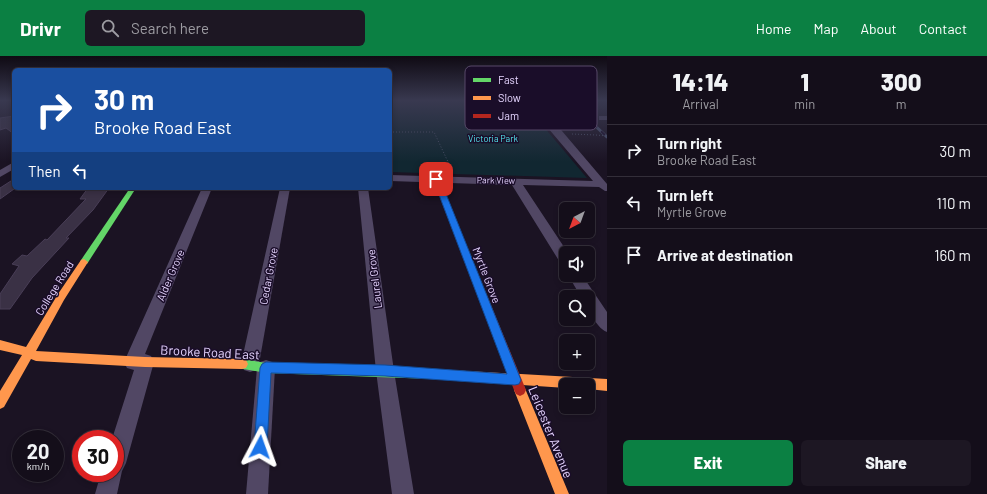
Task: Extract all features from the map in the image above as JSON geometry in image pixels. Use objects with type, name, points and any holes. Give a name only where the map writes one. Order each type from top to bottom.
[{"type":"street","points":[[556,130],[604,187]]},
{"type":"street","points":[[0,174],[12,167]]},
{"type":"street","name":"Park View","points":[[392,178],[515,181],[604,187]]},
{"type":"street","name":"Myrtle Grove","points":[[436,179],[515,380]]},
{"type":"street","points":[[515,181],[559,250]]},
{"type":"street","name":"College Road","points":[[0,403],[61,297],[132,190]]},
{"type":"street","name":"Alder Grove","points":[[123,430],[139,362],[206,190]]},
{"type":"street","name":"Cedar Grove","points":[[257,494],[258,366],[285,190]]},
{"type":"street","name":"Laurel Grove","points":[[363,190],[385,371],[403,494]]},
{"type":"street","points":[[579,282],[607,325]]},
{"type":"street","name":"Brooke Road East","points":[[0,345],[36,356],[139,362],[385,371],[607,385]]},
{"type":"street","name":"Leicester Avenue","points":[[515,380],[562,494]]},
{"type":"street","points":[[106,494],[109,482]]},
{"type":"path","points":[[392,132],[434,132],[455,179]]},
{"type":"path","points":[[559,133],[607,136]]},
{"type":"green space","name":"Victoria Park","points":[[392,121],[465,121],[465,130],[546,130],[587,178],[392,172]]},
{"type":"building","points":[[0,121],[12,121],[12,132],[6,128],[0,130]]},
{"type":"building","points":[[12,180],[13,190],[0,199],[0,188]]},
{"type":"building","points":[[87,190],[108,190],[93,210],[66,238],[69,238],[32,278],[10,309],[0,309],[0,294],[19,266],[12,264],[22,255],[27,256],[45,239],[47,240],[86,199],[80,199]]},
{"type":"railway","points":[[597,128],[607,137]]},
{"type":"traffic: fast","points":[[84,262],[132,190]]},
{"type":"traffic: fast","points":[[242,364],[266,368],[432,374]]},
{"type":"traffic: slow","points":[[0,403],[61,297],[84,262]]},
{"type":"traffic: slow","points":[[0,345],[19,349],[36,356],[145,362],[242,364]]},
{"type":"traffic: slow","points":[[432,374],[607,385]]},
{"type":"traffic: slow","points":[[520,390],[562,494]]},
{"type":"traffic: jam","points":[[436,179],[520,390]]},
{"type":"route","points":[[260,447],[266,368],[385,371],[515,380],[436,179]]}]
